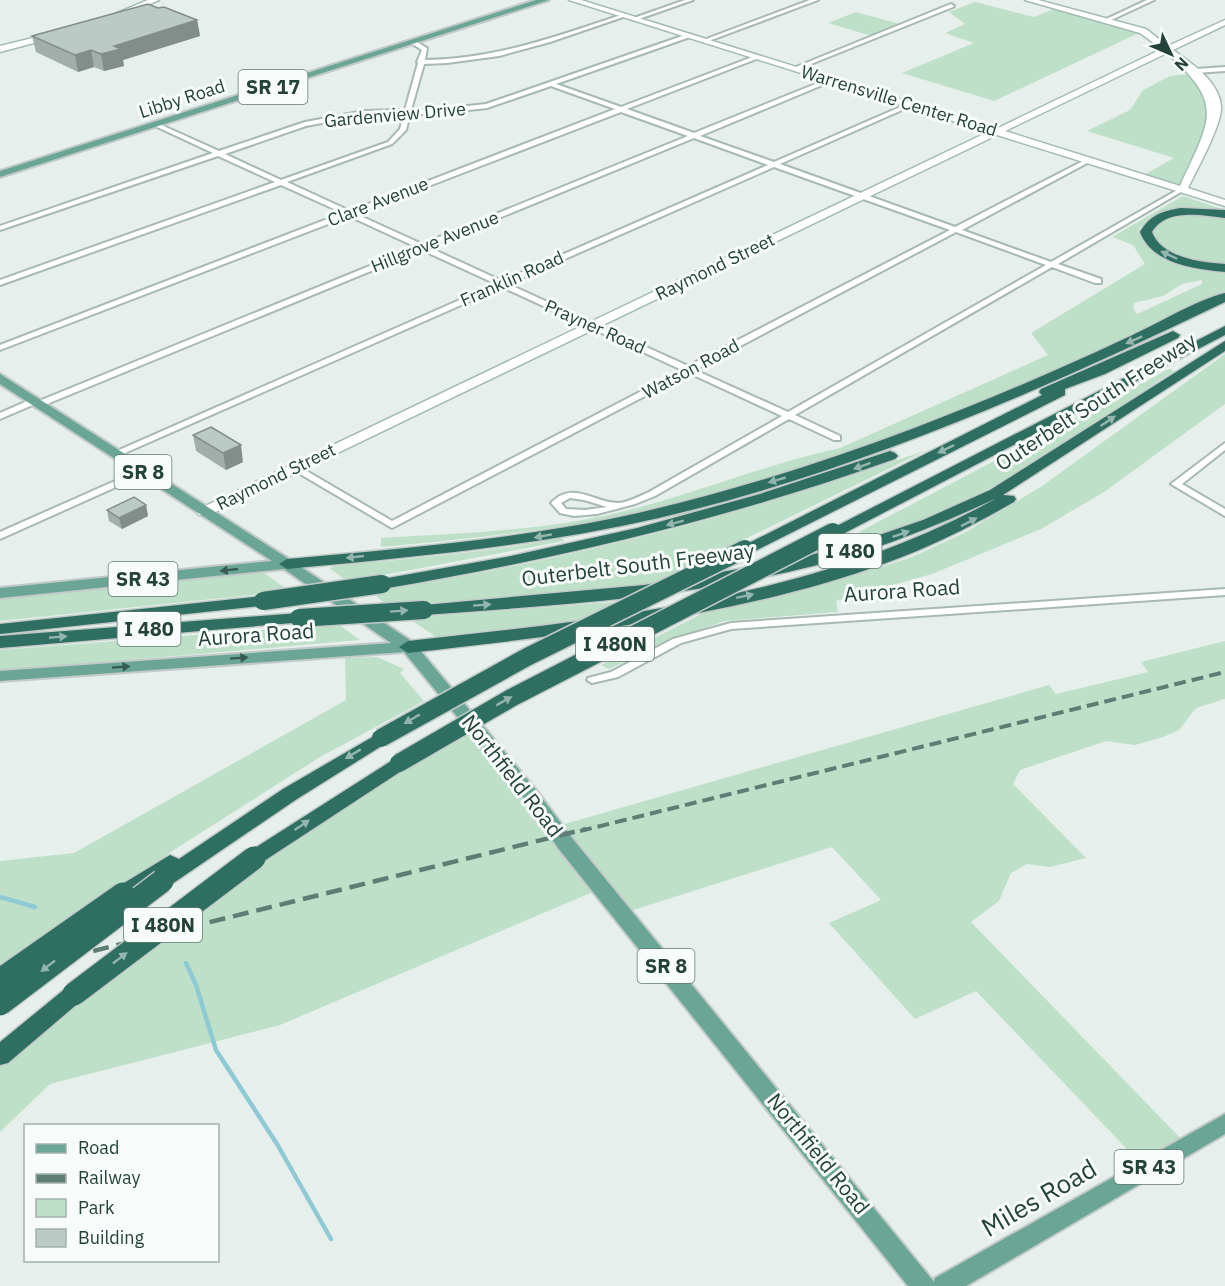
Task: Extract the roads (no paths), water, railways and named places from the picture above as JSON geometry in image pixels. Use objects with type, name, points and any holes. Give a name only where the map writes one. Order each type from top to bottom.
[{"type":"highway","points":[[1225,214],[1195,212],[1168,214],[1152,222],[1146,232],[1152,244],[1174,257],[1197,265],[1225,268]]},
{"type":"highway","points":[[287,564],[538,537],[657,513],[723,496],[836,462],[921,431],[1072,368],[1225,297]]},
{"type":"highway","name":"Outerbelt South Freeway","points":[[234,831],[381,738],[527,657],[1225,310]]},
{"type":"highway","name":"Outerbelt South Freeway","points":[[0,1056],[74,994],[254,858],[399,763],[511,698],[1225,330]]},
{"type":"highway","name":"Outerbelt South Freeway","points":[[0,642],[668,588],[747,575],[820,559],[907,532],[976,504],[1015,482],[1225,345]]},
{"type":"highway","name":"Outerbelt South Freeway","points":[[0,629],[263,601],[382,584],[578,546],[762,498],[903,451],[1111,366]]},
{"type":"highway","points":[[408,647],[554,630],[671,610],[807,583],[850,572],[900,554],[979,517],[1054,469],[1088,434]]},
{"type":"highway","points":[[0,980],[172,860],[234,831]]},
{"type":"highway","name":"I 480N","points":[[0,1004],[162,881],[234,831]]},
{"type":"main road","name":"Libby Road","points":[[0,174],[545,0]]},
{"type":"main road","name":"Northfield Road","points":[[0,378],[287,564],[408,647],[530,794],[565,843],[923,1286]]},
{"type":"main road","name":"SR 43","points":[[0,593],[287,564]]},
{"type":"main road","name":"Aurora Road","points":[[0,676],[408,647]]},
{"type":"main road","name":"Miles Road","points":[[944,1286],[1225,1123]]},
{"type":"street","points":[[106,18],[155,0]]},
{"type":"street","name":"Warrensville Center Road","points":[[573,0],[1225,203]]},
{"type":"street","points":[[634,19],[690,0]]},
{"type":"street","points":[[704,41],[815,0]]},
{"type":"street","points":[[618,506],[599,503],[578,495],[564,496],[556,503],[563,511],[570,513],[618,506],[652,494],[1183,189],[1221,106],[1211,89],[1196,71],[1143,31],[1032,0]]},
{"type":"street","points":[[1107,20],[1151,0]]},
{"type":"street","points":[[795,69],[951,6]]},
{"type":"street","points":[[420,62],[458,62],[499,57],[623,16]]},
{"type":"street","name":"Raymond Street","points":[[204,512],[1225,22]]},
{"type":"street","points":[[0,49],[63,32]]},
{"type":"street","name":"Gardenview Drive","points":[[0,228],[319,120],[364,113],[448,111],[487,106],[553,85],[688,36]]},
{"type":"street","points":[[0,283],[390,143],[403,129],[425,50],[412,42]]},
{"type":"street","name":"Clare Avenue","points":[[0,348],[757,57]]},
{"type":"street","points":[[1196,71],[1225,69]]},
{"type":"street","name":"Hillgrove Avenue","points":[[0,416],[423,247],[830,80]]},
{"type":"street","points":[[553,85],[1098,281]]},
{"type":"street","name":"Franklin Road","points":[[115,454],[909,105]]},
{"type":"street","name":"Prayner Road","points":[[157,125],[837,438]]},
{"type":"street","name":"Watson Road","points":[[295,468],[392,525],[1089,160]]},
{"type":"street","points":[[1225,446],[1176,484],[1225,513]]},
{"type":"street","points":[[0,536],[142,472]]},
{"type":"street","name":"Aurora Road","points":[[592,680],[614,675],[677,641],[731,626],[1225,592]]},
{"type":"waterway","points":[[0,897],[35,907]]},
{"type":"waterway","points":[[186,963],[196,985],[216,1050],[277,1144],[331,1239]]},
{"type":"railway","points":[[580,831],[1225,672]]},
{"type":"railway","points":[[0,974],[586,829]]}]
